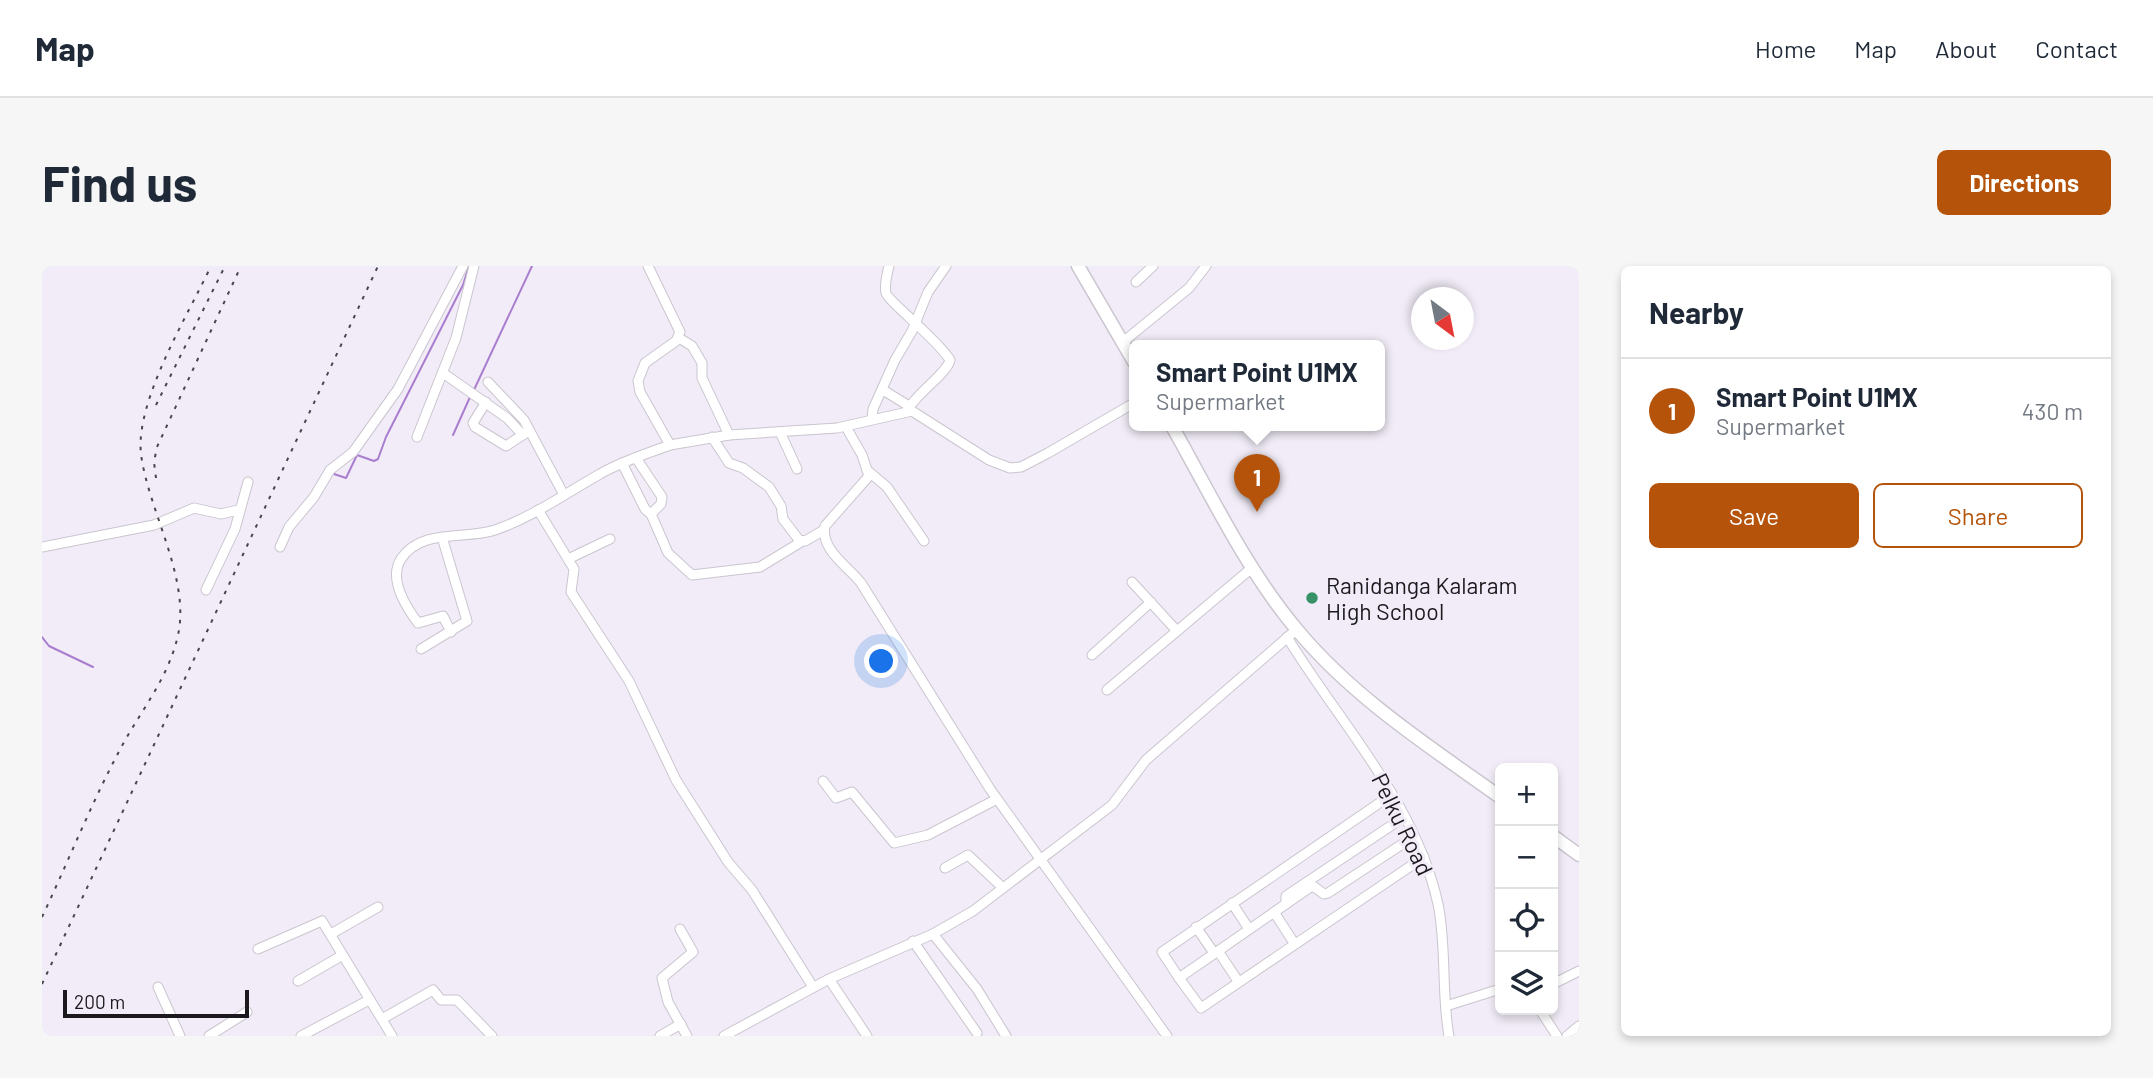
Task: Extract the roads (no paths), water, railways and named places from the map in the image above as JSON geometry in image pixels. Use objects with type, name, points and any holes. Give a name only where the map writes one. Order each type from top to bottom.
[{"type":"highway","points":[[1078,266],[1129,352]]},
{"type":"highway","points":[[1175,431],[1292,634],[1364,696],[1495,793]]},
{"type":"highway","points":[[1558,840],[1579,855]]},
{"type":"street","points":[[280,547],[289,527],[314,497],[330,470],[353,452],[398,388],[463,266]]},
{"type":"street","points":[[417,437],[456,338],[474,266]]},
{"type":"street","points":[[648,266],[679,327],[679,338]]},
{"type":"street","points":[[451,632],[443,616],[418,623],[400,592],[396,578],[399,564],[410,548],[442,537],[494,530],[538,510],[622,463],[670,445],[729,435],[846,427],[908,408],[950,363],[940,343],[886,295],[889,266]]},
{"type":"street","points":[[872,419],[873,410],[895,359],[928,292],[946,266]]},
{"type":"street","points":[[1136,282],[1153,266]]},
{"type":"street","points":[[1123,342],[1189,288],[1206,266]]},
{"type":"street","points":[[679,338],[692,346],[702,363],[702,378],[729,435]]},
{"type":"street","points":[[670,445],[640,392],[638,382],[645,363],[679,338]]},
{"type":"street","points":[[443,373],[526,433]]},
{"type":"street","points":[[488,382],[510,403],[564,495]]},
{"type":"street","points":[[883,390],[989,460],[1010,468],[1021,467],[1129,406]]},
{"type":"street","points":[[486,402],[473,423],[475,427],[503,446],[526,433]]},
{"type":"street","points":[[846,427],[869,471],[887,487],[924,541]]},
{"type":"street","points":[[780,432],[797,469]]},
{"type":"street","points":[[712,437],[729,463],[743,468],[769,486],[781,506],[781,516],[801,542]]},
{"type":"street","points":[[636,458],[662,497],[661,504],[651,514]]},
{"type":"street","points":[[622,463],[645,509],[651,514],[668,553],[694,576],[760,567],[824,530],[866,481],[869,471]]},
{"type":"street","points":[[206,590],[235,529],[238,510],[248,482]]},
{"type":"street","points":[[42,547],[154,525],[194,508],[221,514],[238,510]]},
{"type":"street","points":[[538,510],[575,573],[570,584],[572,592],[629,681],[668,767],[813,987]]},
{"type":"street","points":[[824,530],[834,554],[862,583],[997,799],[1167,1036]]},
{"type":"street","points":[[421,649],[467,621],[442,537]]},
{"type":"street","points":[[568,559],[610,540]]},
{"type":"street","points":[[1107,690],[1253,568]]},
{"type":"street","points":[[1132,582],[1177,631]]},
{"type":"street","points":[[1092,655],[1151,602]]},
{"type":"street","points":[[724,1036],[829,979],[962,919],[1112,806],[1146,760],[1292,634]]},
{"type":"street","name":"Pelku Road","points":[[1292,634],[1362,742],[1424,857],[1443,930],[1449,1036]]},
{"type":"street","points":[[823,781],[836,798],[849,792],[855,794],[894,843],[928,835],[997,799]]},
{"type":"street","points":[[1391,795],[1162,951],[1201,1008],[1424,857]]},
{"type":"street","points":[[1286,904],[1286,896],[1404,817]]},
{"type":"street","points":[[1179,978],[1313,886],[1324,894],[1328,893],[1413,837]]},
{"type":"street","points":[[945,868],[968,855],[1002,887]]},
{"type":"street","points":[[1231,903],[1249,929]]},
{"type":"street","points":[[331,934],[378,907]]},
{"type":"street","points":[[1273,912],[1294,943]]},
{"type":"street","points":[[258,949],[318,921],[325,924],[341,956],[393,1036]]},
{"type":"street","points":[[1196,927],[1238,981]]},
{"type":"street","points":[[680,929],[693,952],[662,978],[668,1002],[687,1036]]},
{"type":"street","points":[[933,934],[977,989],[1006,1036]]},
{"type":"street","points":[[913,942],[977,1033]]},
{"type":"street","points":[[298,981],[341,956]]},
{"type":"street","points":[[1558,982],[1579,971]]},
{"type":"street","points":[[829,979],[867,1036]]},
{"type":"street","points":[[158,987],[180,1036]]},
{"type":"street","points":[[382,1019],[433,990],[441,1000],[457,1000],[492,1036]]},
{"type":"street","points":[[1446,1006],[1495,991]]},
{"type":"street","points":[[302,1036],[369,1000]]},
{"type":"street","points":[[209,1036],[247,1012]]},
{"type":"street","points":[[1543,1015],[1557,1036]]},
{"type":"street","points":[[660,1036],[681,1024]]},
{"type":"street","points":[[1567,1036],[1579,1026]]},
{"type":"waterway","points":[[334,474],[346,478],[357,455],[374,461],[378,459],[386,437],[463,285],[469,266]]},
{"type":"waterway","points":[[473,392],[532,266]]},
{"type":"waterway","points":[[453,435],[470,397]]},
{"type":"waterway","points":[[42,637],[49,646],[93,667]]},
{"type":"railway","points":[[42,917],[101,786],[156,689],[175,646],[179,630],[178,587],[145,475],[141,433],[154,384],[211,266]]},
{"type":"railway","points":[[156,405],[225,266]]},
{"type":"railway","points":[[156,478],[154,462],[157,447],[241,266]]},
{"type":"railway","points":[[42,984],[378,266]]},
{"type":"place","name":"Smart Point U1MX","points":[[1257,512]]},
{"type":"place","name":"Ranidanga Kalaram High School","points":[[1312,598]]}]
